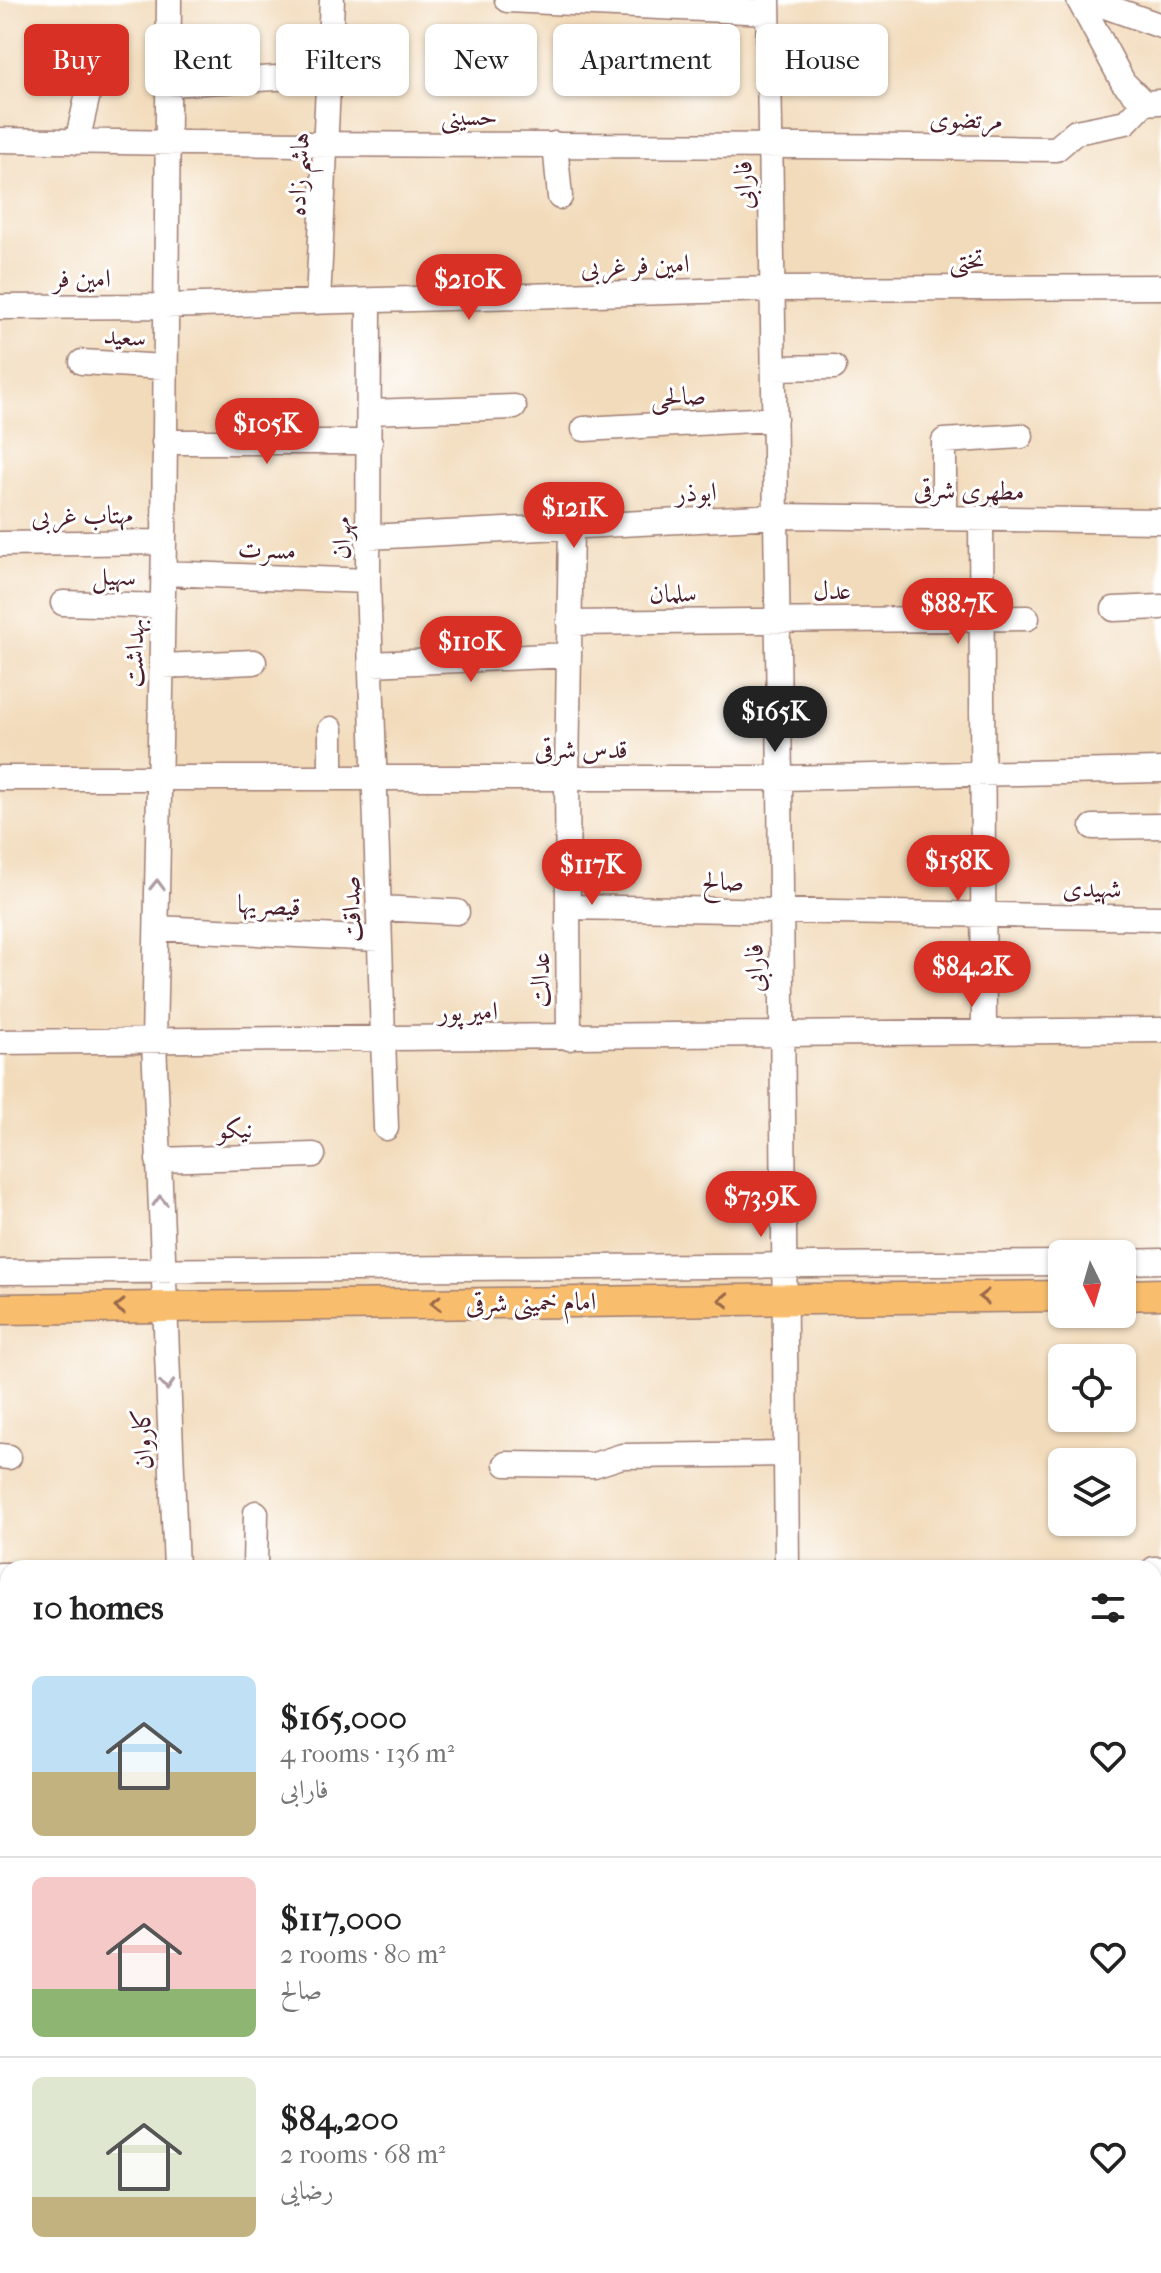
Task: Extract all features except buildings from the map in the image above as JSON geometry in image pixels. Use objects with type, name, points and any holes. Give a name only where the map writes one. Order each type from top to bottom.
[{"type":"main road","points":[[1136,1295],[1161,1294]]},
{"type":"main road","name":"امام خمینی شرقی","points":[[0,1309],[1048,1296]]},
{"type":"street","name":"بهداشت","points":[[169,0],[169,24]]},
{"type":"street","name":"هاشم زاده","points":[[331,24],[332,0]]},
{"type":"street","points":[[507,0],[768,6]]},
{"type":"street","points":[[1079,0],[1123,82],[1153,102]]},
{"type":"street","points":[[1088,0],[1161,26]]},
{"type":"street","name":"فارابی","points":[[768,6],[782,910],[787,1560]]},
{"type":"street","points":[[77,142],[87,96]]},
{"type":"street","name":"بهداشت","points":[[163,1307],[154,1042],[164,573],[168,96]]},
{"type":"street","name":"هاشم زاده","points":[[318,302],[329,96]]},
{"type":"street","name":"مرتضوی","points":[[771,143],[1056,149],[1076,132],[1126,122],[1153,102]]},
{"type":"street","name":"حسینی","points":[[0,140],[167,144],[771,143]]},
{"type":"street","points":[[555,144],[560,197]]},
{"type":"street","name":"تختی","points":[[773,289],[1161,287]]},
{"type":"street","name":"امین فر غربی","points":[[164,306],[773,289]]},
{"type":"street","name":"مهران","points":[[369,301],[368,581],[375,777]]},
{"type":"street","name":"امین فر","points":[[0,307],[164,306]]},
{"type":"street","name":"سعید","points":[[82,362],[164,367]]},
{"type":"street","points":[[774,368],[834,367]]},
{"type":"street","points":[[370,412],[514,407]]},
{"type":"street","name":"صالحی","points":[[584,429],[775,419]]},
{"type":"street","points":[[944,518],[944,441],[1021,436]]},
{"type":"street","points":[[164,442],[370,442]]},
{"type":"street","name":"مطهری شرقی","points":[[776,516],[1161,521]]},
{"type":"street","name":"ابوذر","points":[[368,537],[776,516]]},
{"type":"street","points":[[981,519],[984,1033]]},
{"type":"street","points":[[567,777],[571,526]]},
{"type":"street","name":"مهتاب غربی","points":[[0,544],[164,542]]},
{"type":"street","name":"مسرت","points":[[164,573],[368,581]]},
{"type":"street","name":"سهیل","points":[[63,603],[163,606]]},
{"type":"street","points":[[1114,609],[1161,607]]},
{"type":"street","name":"عدل","points":[[778,618],[1027,618]]},
{"type":"street","name":"سلمان","points":[[569,623],[778,618]]},
{"type":"street","points":[[371,664],[569,655]]},
{"type":"street","points":[[162,666],[254,662]]},
{"type":"street","points":[[331,729],[331,776]]},
{"type":"street","name":"قدس شرقی","points":[[0,778],[780,778],[1161,770]]},
{"type":"street","name":"صداقت","points":[[375,777],[386,1128]]},
{"type":"street","name":"عدالت","points":[[567,777],[569,1038]]},
{"type":"street","points":[[1093,827],[1161,826]]},
{"type":"street","name":"صالح","points":[[568,907],[782,910]]},
{"type":"street","points":[[379,908],[457,912]]},
{"type":"street","name":"شهیدی","points":[[782,910],[1161,918]]},
{"type":"street","name":"قیصریها","points":[[157,928],[379,939]]},
{"type":"street","name":"امیر پور","points":[[0,1042],[1161,1030]]},
{"type":"street","name":"نیکو","points":[[158,1160],[313,1155]]},
{"type":"street","points":[[1136,1262],[1161,1261]]},
{"type":"street","points":[[0,1272],[1048,1263]]},
{"type":"street","name":"کاروان","points":[[163,1307],[176,1560]]},
{"type":"street","points":[[506,1464],[594,1465],[622,1456],[786,1454]]},
{"type":"street","points":[[255,1560],[256,1513]]}]
